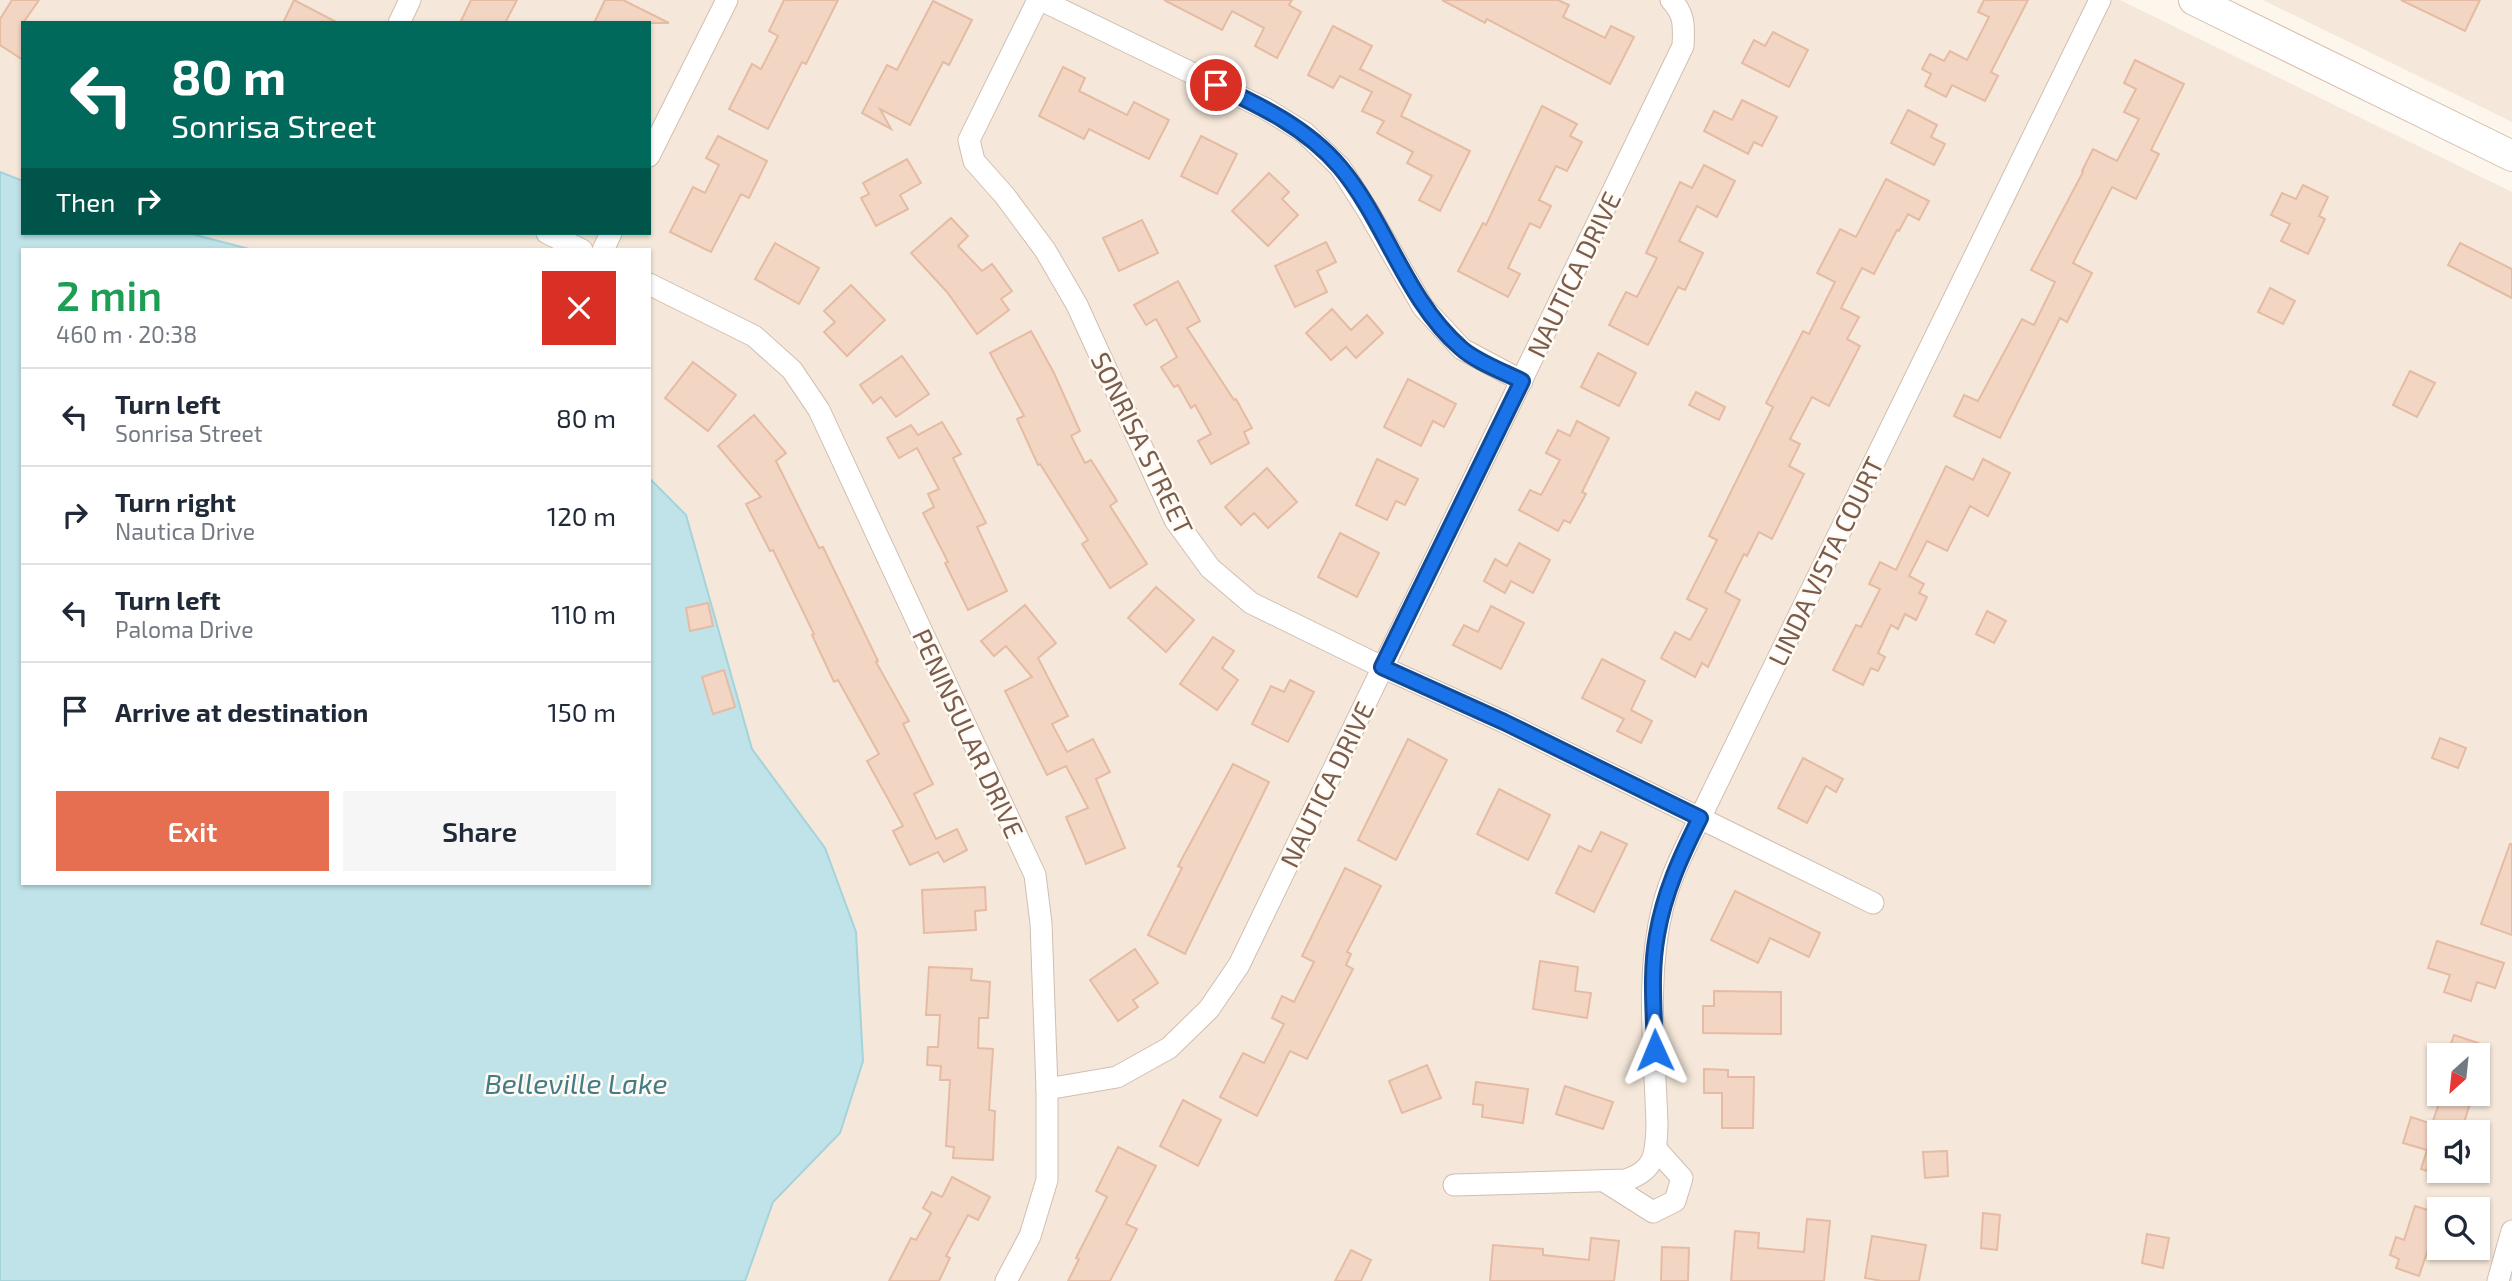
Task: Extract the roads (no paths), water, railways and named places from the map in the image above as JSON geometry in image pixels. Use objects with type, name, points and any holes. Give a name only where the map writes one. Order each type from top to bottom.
[{"type":"main road","points":[[2194,0],[2512,156]]},
{"type":"street","points":[[400,21],[410,0]]},
{"type":"street","points":[[651,152],[727,0]]},
{"type":"street","points":[[1040,0],[1266,109],[1304,133],[1340,167],[1423,307],[1462,349],[1522,381]]},
{"type":"street","name":"SONRISA STREET","points":[[1040,0],[969,140],[974,161],[1005,196],[1045,250],[1071,294],[1175,520],[1210,568],[1251,603],[1382,667],[1504,722],[1873,902]]},
{"type":"street","name":"LINDA VISTA COURT","points":[[1656,1149],[1653,975],[1656,938],[1671,881],[2100,0]]},
{"type":"street","name":"NAUTICA DRIVE","points":[[1047,1089],[1118,1077],[1169,1048],[1209,1009],[1239,965],[1683,46],[1684,22],[1674,4]]},
{"type":"street","points":[[551,235],[578,248]]},
{"type":"street","name":"PENINSULAR DRIVE","points":[[651,285],[754,336],[792,370],[819,410],[1035,875],[1041,923],[1047,1089],[1047,1180],[1030,1236],[1006,1281]]},
{"type":"street","points":[[1454,1185],[1626,1180],[1636,1176],[1651,1162],[1656,1149],[1682,1178],[1675,1201],[1653,1212],[1604,1181]]},
{"type":"street","points":[[2498,1281],[2512,1231]]},
{"type":"water","name":"Belleville Lake","points":[[0,172],[21,180],[21,235],[196,235],[245,248],[21,248],[21,885],[651,885],[651,480],[686,515],[752,749],[825,848],[856,932],[863,1061],[840,1133],[773,1202],[745,1281],[0,1281]]}]
